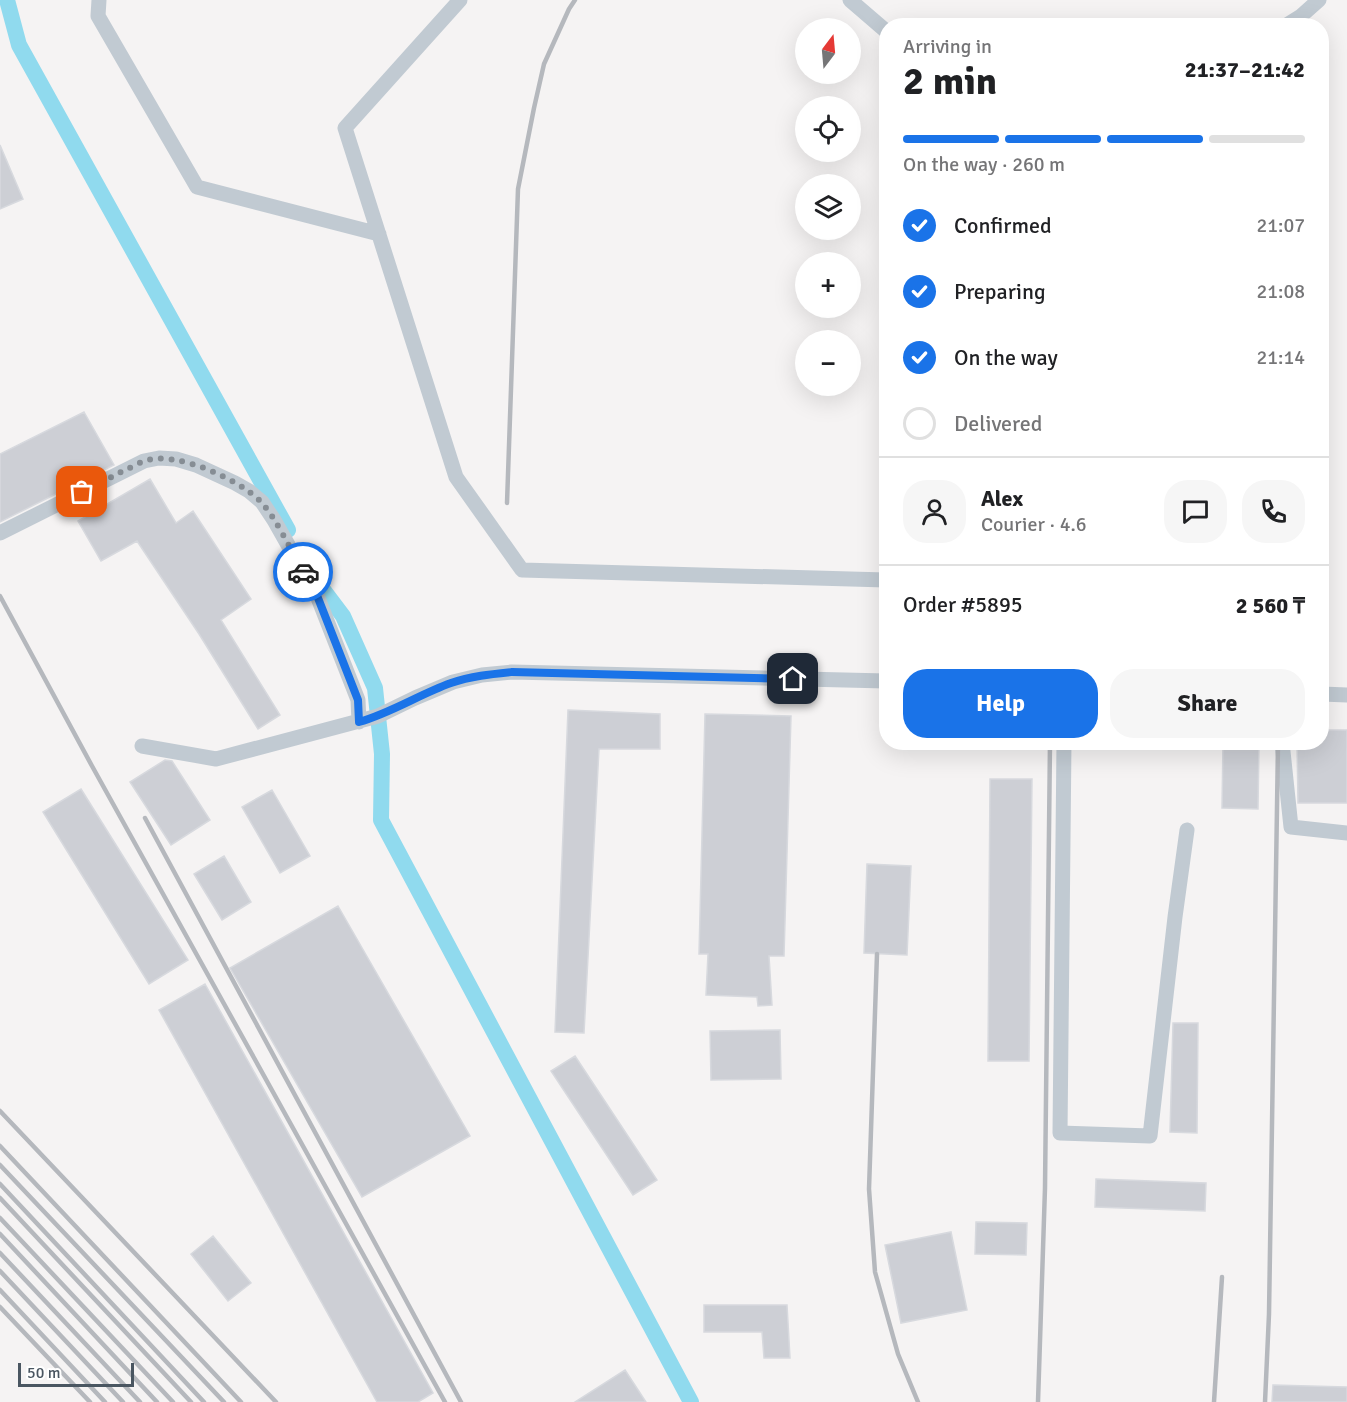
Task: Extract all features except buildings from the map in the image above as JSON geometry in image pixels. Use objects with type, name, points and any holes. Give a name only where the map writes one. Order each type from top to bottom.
[{"type":"street","points":[[99,0],[98,16],[197,187],[379,234]]},
{"type":"street","points":[[460,0],[345,128],[456,477],[522,570],[879,580]]},
{"type":"street","points":[[850,0],[879,25]]},
{"type":"street","points":[[1298,18],[1319,0]]},
{"type":"street","points":[[0,533],[144,461],[159,458],[176,459],[218,474],[249,491],[262,502],[274,520],[318,598],[358,700],[359,722]]},
{"type":"street","points":[[142,746],[216,759],[378,716],[453,682],[482,675],[512,672],[879,681]]},
{"type":"street","points":[[1329,694],[1347,695]]},
{"type":"street","points":[[1064,750],[1060,1133],[1150,1136],[1187,830]]},
{"type":"street","points":[[1283,750],[1291,827],[1347,833]]},
{"type":"waterway","points":[[7,0],[19,45],[288,530]]},
{"type":"waterway","points":[[307,566],[343,616],[375,688],[382,754],[381,820],[691,1402]]},
{"type":"railway","points":[[507,503],[518,189],[544,64],[575,0]]},
{"type":"railway","points":[[0,596],[445,1402]]},
{"type":"railway","points":[[1038,1402],[1045,1188],[1050,750]]},
{"type":"railway","points":[[1265,1402],[1269,1314],[1278,750]]},
{"type":"railway","points":[[145,818],[461,1402]]},
{"type":"railway","points":[[877,954],[869,1189],[875,1272],[898,1354],[918,1402]]},
{"type":"railway","points":[[0,1111],[276,1402]]},
{"type":"railway","points":[[0,1146],[241,1402]]},
{"type":"railway","points":[[0,1165],[224,1402]]},
{"type":"railway","points":[[0,1184],[204,1402]]},
{"type":"railway","points":[[0,1198],[191,1402]]},
{"type":"railway","points":[[0,1218],[173,1402]]},
{"type":"railway","points":[[0,1234],[157,1402]]},
{"type":"railway","points":[[0,1253],[140,1402]]},
{"type":"railway","points":[[0,1271],[123,1402]]},
{"type":"railway","points":[[1214,1402],[1222,1277]]},
{"type":"railway","points":[[0,1290],[105,1402]]},
{"type":"railway","points":[[0,1307],[90,1402]]},
{"type":"way so far","points":[[82,492],[144,461],[159,458],[176,459],[196,465],[235,483],[262,502],[303,572]]},
{"type":"route","points":[[303,572],[318,598],[358,700],[359,722],[378,716],[453,682],[482,675],[512,672],[793,679]]}]
